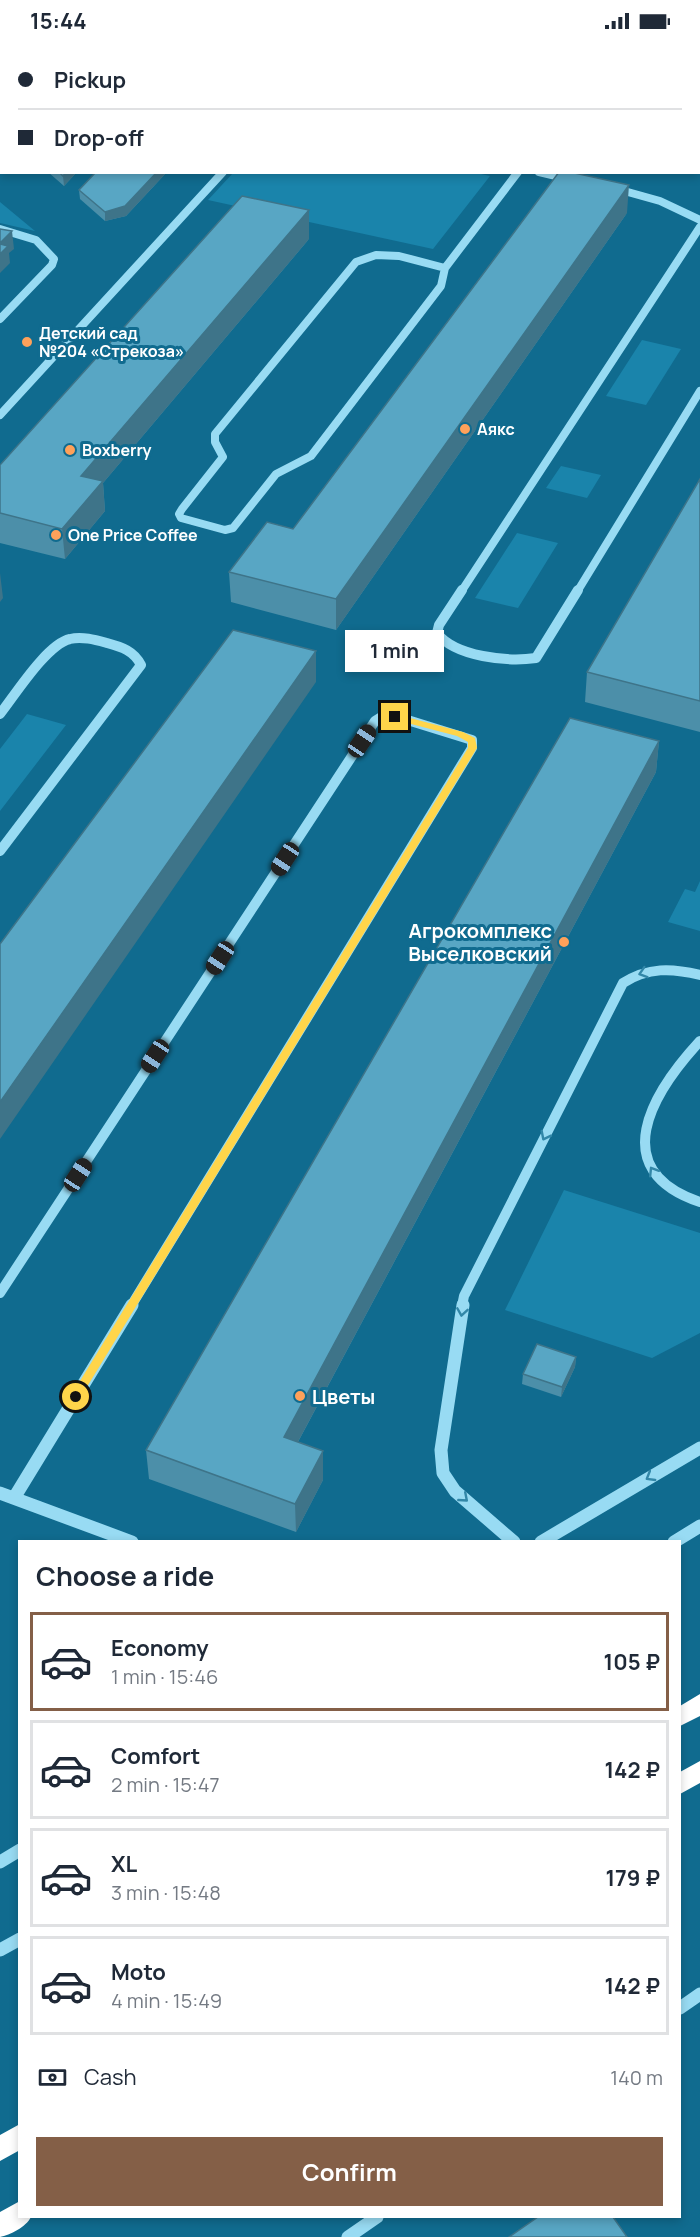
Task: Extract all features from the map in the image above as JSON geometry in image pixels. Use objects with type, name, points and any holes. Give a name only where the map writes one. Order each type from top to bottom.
[{"type":"highway","points":[[681,1716],[700,1704]]},
{"type":"highway","points":[[681,1783],[700,1771]]},
{"type":"highway","points":[[0,2149],[18,2137]]},
{"type":"highway","points":[[0,2226],[18,2214]]},
{"type":"lane","points":[[0,415],[221,174]]},
{"type":"lane","points":[[445,268],[376,254],[363,256],[356,262],[215,434],[214,441],[223,456],[182,509],[179,514],[181,518],[225,530],[233,528],[276,474],[311,456],[441,286],[445,268],[516,174]]},
{"type":"lane","points":[[548,174],[573,180],[578,174]]},
{"type":"lane","points":[[611,187],[660,200],[685,210],[700,220]]},
{"type":"lane","points":[[700,227],[439,625],[437,633],[443,641],[504,660],[521,662],[536,658],[700,391]]},
{"type":"lane","points":[[0,228],[36,240],[54,259],[52,265],[0,319]]},
{"type":"lane","points":[[0,714],[52,650],[62,642],[73,638],[87,638],[124,648],[136,656],[141,665],[0,851]]},
{"type":"lane","points":[[0,1293],[375,722],[383,716],[395,717],[460,734],[472,740],[472,748],[14,1498]]},
{"type":"lane","points":[[512,1540],[455,1491],[443,1473],[441,1450],[464,1296],[623,984],[634,975],[666,968],[700,975]]},
{"type":"lane","points":[[700,1041],[667,1080],[654,1105],[646,1132],[644,1150],[649,1169],[663,1185],[700,1202]]},
{"type":"lane","points":[[544,1540],[700,1448]]},
{"type":"lane","points":[[0,1493],[127,1540]]},
{"type":"lane","points":[[677,1540],[700,1526]]},
{"type":"lane","points":[[0,1862],[18,1851]]},
{"type":"lane","points":[[0,1950],[18,1940]]},
{"type":"lane","points":[[681,2007],[700,1994]]},
{"type":"lane","points":[[348,2237],[376,2218]]},
{"type":"shaded area","points":[[232,174],[481,174],[490,176],[433,249],[208,200]]},
{"type":"shaded area","points":[[0,202],[35,231],[0,223]]},
{"type":"shaded area","points":[[642,340],[681,349],[646,405],[606,396]]},
{"type":"shaded area","points":[[561,466],[601,475],[587,498],[546,488]]},
{"type":"shaded area","points":[[517,533],[558,543],[518,608],[475,598]]},
{"type":"shaded area","points":[[27,714],[66,725],[0,811],[0,749]]},
{"type":"shaded area","points":[[700,881],[700,931],[668,922],[685,889],[695,892]]},
{"type":"shaded area","points":[[564,1190],[700,1233],[700,1333],[652,1358],[505,1310]]},
{"type":"building","points":[[94,174],[155,174],[125,206],[105,212],[79,190]]},
{"type":"building","points":[[558,174],[579,174],[629,185],[336,599],[229,572],[267,522],[293,529]]},
{"type":"building","points":[[242,196],[309,210],[81,476],[103,481],[62,529],[0,513],[0,465]]},
{"type":"building","points":[[0,229],[12,231],[0,243]]},
{"type":"building","points":[[0,244],[8,246],[0,254]]},
{"type":"building","points":[[700,479],[700,701],[587,672]]},
{"type":"building","points":[[233,630],[316,651],[0,1102],[0,944]]},
{"type":"building","points":[[570,718],[659,741],[284,1437],[323,1451],[295,1504],[146,1450]]},
{"type":"building","points":[[537,1344],[576,1357],[562,1387],[523,1374]]},
{"type":"building","points":[[537,2218],[614,2218],[627,2237],[509,2237]]},
{"type":"place","name":"Детский сад №204 «Стрекоза»","points":[[27,342]]},
{"type":"place","name":"Аякс","points":[[465,429]]},
{"type":"place","name":"Boxberry","points":[[70,450]]},
{"type":"place","name":"One Price Coffee","points":[[56,535]]},
{"type":"place","name":"Агрокомплекс Выселковский","points":[[564,942]]},
{"type":"place","name":"Цветы","points":[[300,1396]]},
{"type":"route","points":[[76,1397],[472,748],[472,740],[460,734],[395,717]]}]
